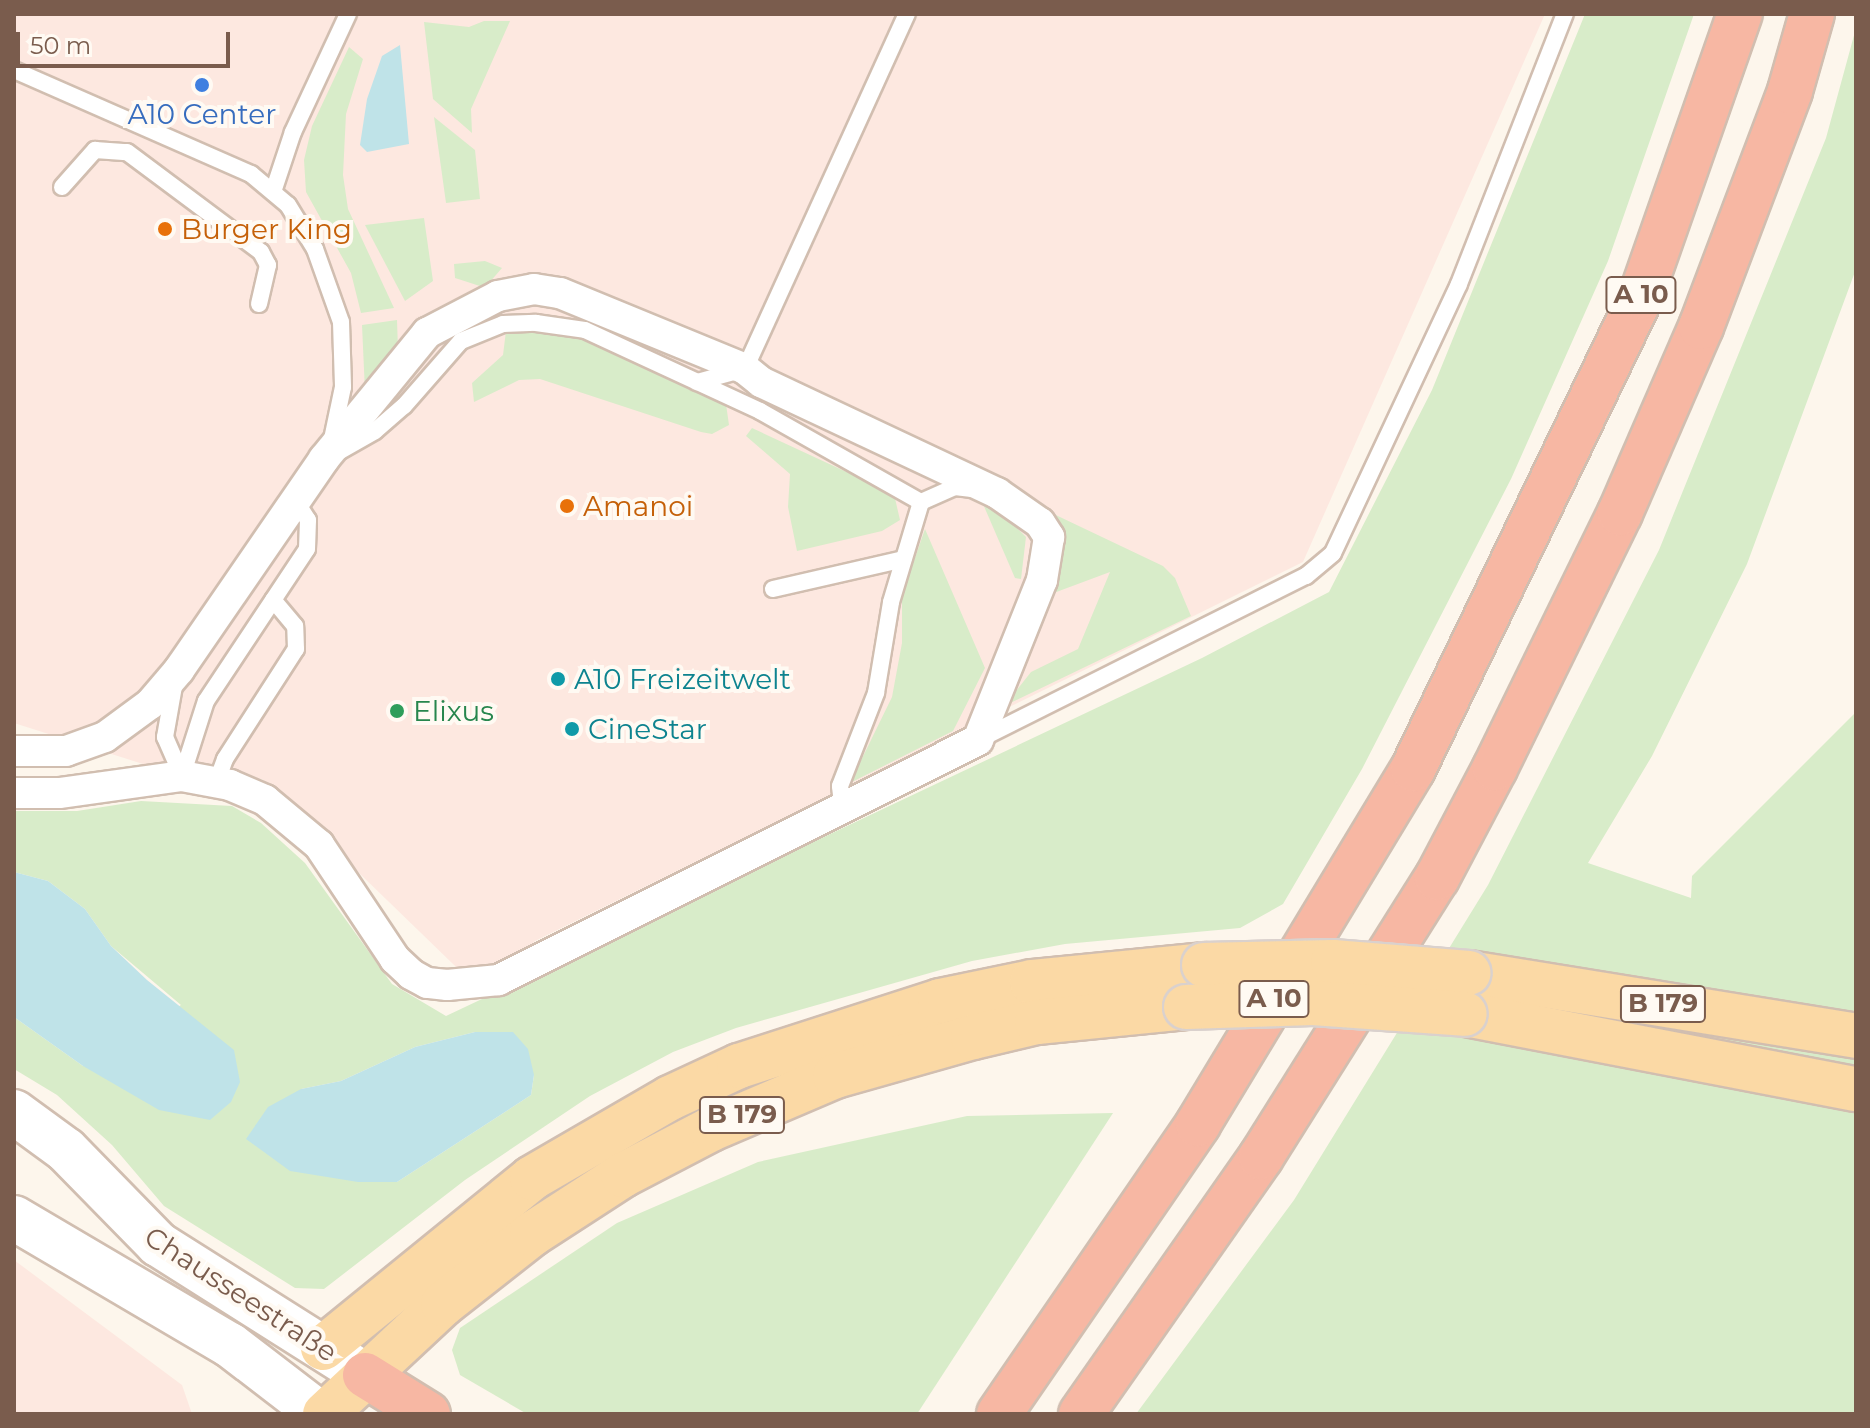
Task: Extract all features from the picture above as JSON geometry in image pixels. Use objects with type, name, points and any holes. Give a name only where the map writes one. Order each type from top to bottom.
[{"type":"highway","name":"A 10","points":[[999,1414],[1198,1124],[1413,769],[1641,296],[1740,14]]},
{"type":"highway","name":"A 10","points":[[1081,1414],[1269,1144],[1437,878],[1495,768],[1620,513],[1701,327],[1790,91],[1812,14]]},
{"type":"highway","points":[[1100,1414],[1118,1362]]},
{"type":"highway","points":[[365,1375],[428,1414]]},
{"type":"main road","name":"B 179","points":[[323,1348],[532,1178],[635,1117],[739,1066],[940,1001],[1032,982],[1204,965],[1333,962],[1856,1089]]},
{"type":"main road","name":"B 179","points":[[299,1408],[365,1375],[443,1304],[532,1234],[623,1175],[711,1129],[835,1076],[973,1037],[1037,1022],[1186,1007],[1467,994],[1856,1036]]},
{"type":"street","points":[[14,751],[66,751],[105,737],[150,704],[179,670],[324,459],[427,333],[498,296],[534,289],[560,293],[745,369],[761,382],[997,493],[1040,523],[1049,537],[1042,580],[978,740],[843,811],[499,980],[447,985],[427,983],[395,959],[319,845],[265,800],[217,781],[182,776],[59,793],[14,793]]},
{"type":"street","name":"Chausseestraße","points":[[14,1112],[66,1150],[158,1244],[365,1375]]},
{"type":"street","name":"Chausseestraße","points":[[14,1218],[230,1345],[299,1408]]},
{"type":"street","points":[[299,1408],[323,1348]]},
{"type":"lane","points":[[274,189],[293,132],[348,14]]},
{"type":"lane","points":[[697,382],[745,369],[907,14]]},
{"type":"lane","points":[[978,740],[1306,576],[1333,553],[1459,284],[1565,14]]},
{"type":"lane","points":[[14,70],[251,174],[274,189],[315,249],[341,322],[343,387],[324,459]]},
{"type":"lane","points":[[62,187],[95,150],[127,152],[261,252],[268,265],[259,304]]},
{"type":"lane","points":[[324,459],[375,431],[461,341],[503,324],[585,330],[697,382],[921,502]]},
{"type":"lane","points":[[843,811],[840,786],[876,693],[904,559],[921,502],[955,487],[997,493]]},
{"type":"lane","points":[[182,776],[206,701],[307,549],[308,520],[295,500]]},
{"type":"lane","points":[[773,589],[904,559]]},
{"type":"lane","points":[[217,781],[225,759],[296,649],[295,626],[273,600]]},
{"type":"lane","points":[[179,670],[165,737],[182,776]]},
{"type":"shaded area","points":[[14,14],[1545,14],[1303,562],[535,941],[484,994],[262,779],[165,771],[14,723]]},
{"type":"shaded area","points":[[14,1260],[182,1385],[192,1414],[14,1414]]},
{"type":"green space","points":[[1585,14],[1694,14],[1608,261],[1511,479],[1362,769],[1283,904],[1240,928],[1065,944],[972,961],[736,1028],[673,1052],[590,1096],[465,1180],[324,1289],[295,1288],[164,1206],[112,1145],[57,1095],[14,1069],[14,1017],[83,1066],[181,1005],[111,946],[85,909],[48,881],[14,872],[14,811],[77,811],[141,801],[232,806],[261,823],[305,863],[392,984],[446,1016],[1202,658],[1329,592],[1432,390]],"holes":[[[475,1032],[534,1075],[531,1095],[397,1182],[301,1089],[341,1081],[415,1047]]]},
{"type":"green space","points":[[484,21],[510,21],[471,109],[472,133],[433,99],[424,22],[469,27]]},
{"type":"green space","points":[[1856,28],[1856,269],[1747,564],[1652,756],[1588,863],[1691,898],[1692,876],[1856,712],[1856,1414],[1136,1414],[1294,1200],[1488,885],[1659,550],[1826,138]]},
{"type":"green space","points":[[349,47],[363,59],[346,114],[343,175],[348,209],[394,308],[361,313],[351,273],[306,192],[304,160],[312,126]]},
{"type":"green space","points":[[434,117],[475,150],[480,199],[446,203]]},
{"type":"green space","points":[[424,218],[433,281],[405,301],[365,225]]},
{"type":"green space","points":[[485,261],[502,268],[483,287],[455,278],[454,264]]},
{"type":"green space","points":[[397,320],[398,349],[365,392],[362,325]]},
{"type":"green space","points":[[531,328],[574,336],[726,404],[729,425],[712,434],[701,432],[540,379],[519,380],[474,402],[472,383],[503,355],[506,331]]},
{"type":"green space","points":[[752,428],[894,494],[900,520],[882,531],[797,551],[788,507],[790,474],[746,436]]},
{"type":"green space","points":[[983,504],[995,506],[1026,537],[1021,579],[1015,578]]},
{"type":"green space","points":[[1041,508],[1163,566],[1175,578],[1191,616],[1004,706],[1031,672],[1078,649],[1110,572],[1051,594],[1063,541]]},
{"type":"green space","points":[[925,529],[985,668],[953,731],[850,783],[892,697],[902,643],[902,595]]},
{"type":"green space","points":[[1113,1113],[917,1414],[527,1414],[460,1375],[452,1350],[460,1328],[617,1223],[758,1162],[967,1116]]},
{"type":"water","points":[[400,45],[409,144],[367,152],[360,145],[367,99],[382,56]]},
{"type":"water","points":[[14,872],[48,881],[85,909],[111,946],[147,980],[234,1050],[240,1082],[231,1102],[210,1120],[159,1110],[83,1066],[14,1017]]},
{"type":"water","points":[[475,1032],[513,1032],[528,1049],[534,1075],[531,1095],[397,1182],[358,1182],[290,1171],[246,1139],[268,1107],[301,1089],[341,1081],[415,1047]]},
{"type":"place","name":"A10 Center","points":[[202,85]]},
{"type":"place","name":"Burger King","points":[[165,229]]},
{"type":"place","name":"Amanoi","points":[[567,506]]},
{"type":"place","name":"A10 Freizeitwelt","points":[[558,679]]},
{"type":"place","name":"Elixus","points":[[397,711]]},
{"type":"place","name":"CineStar","points":[[572,729]]}]
